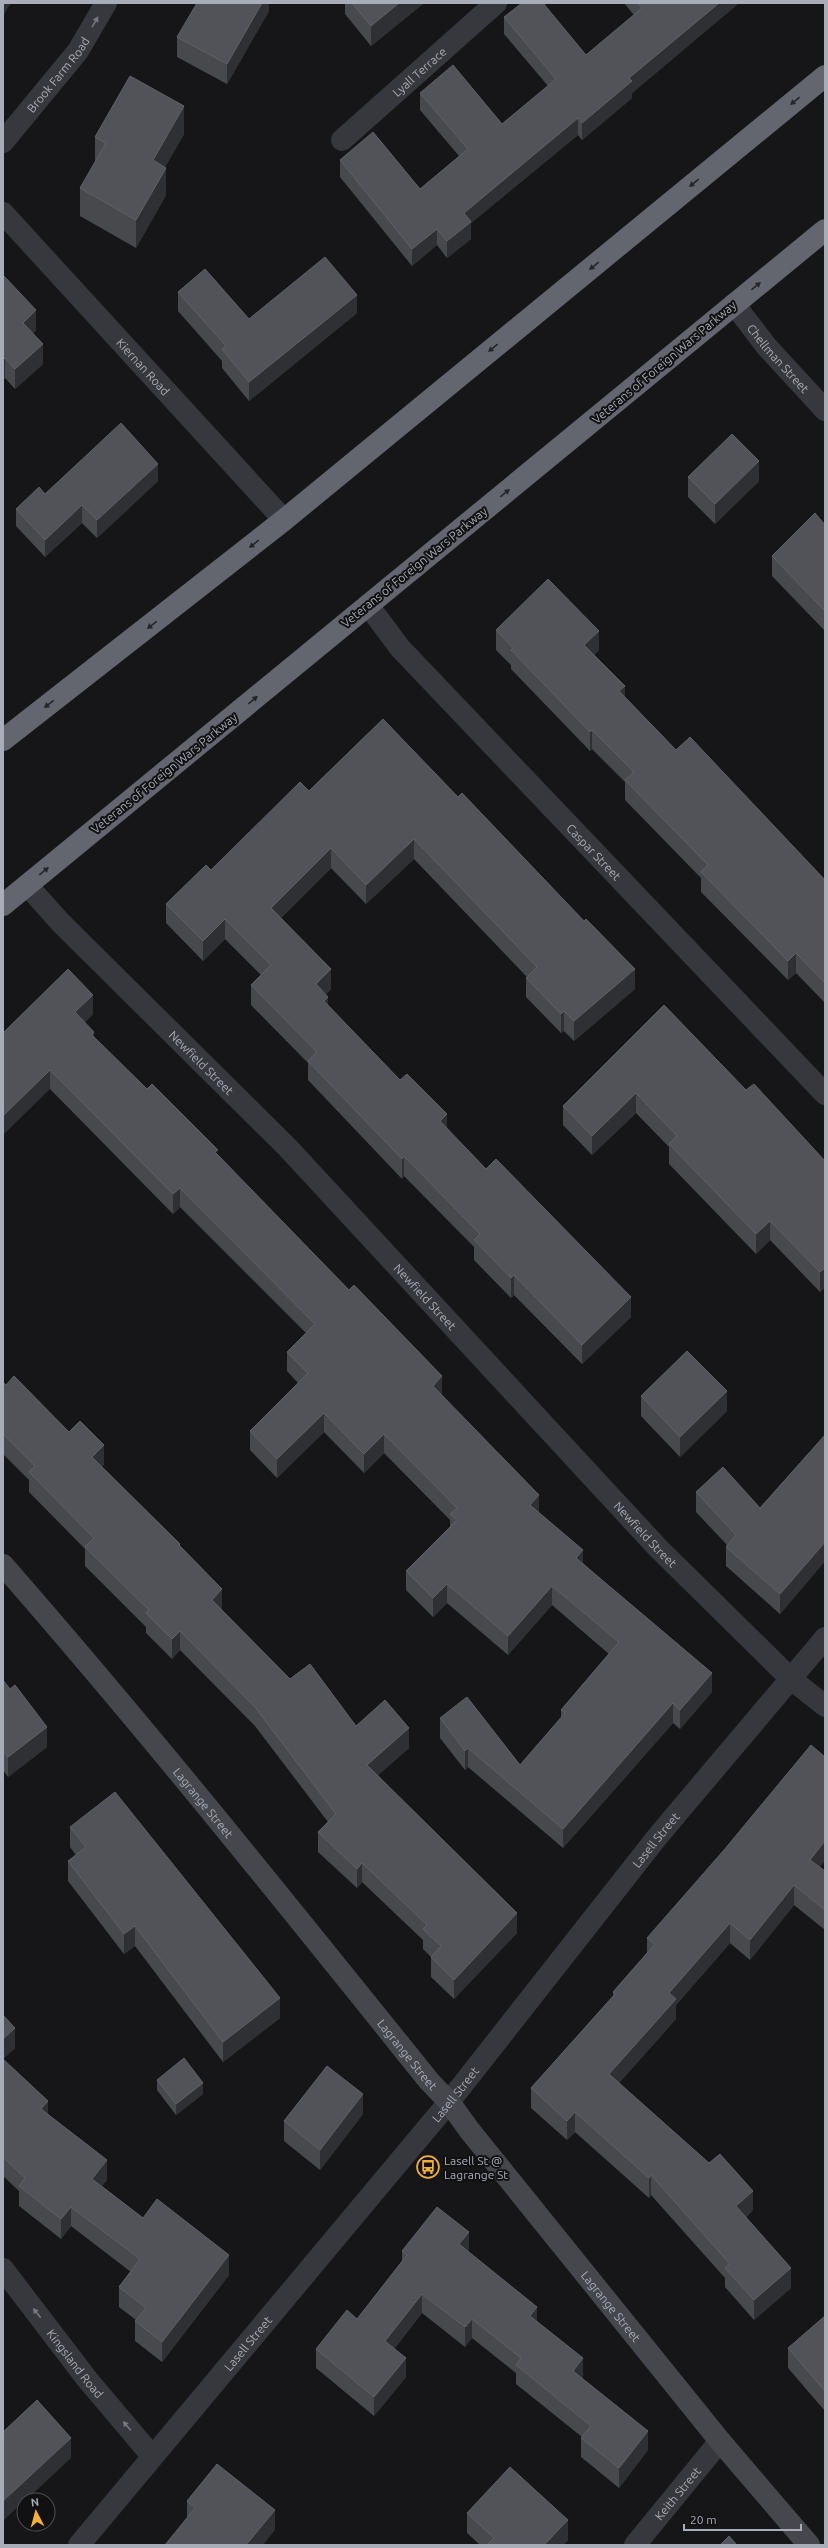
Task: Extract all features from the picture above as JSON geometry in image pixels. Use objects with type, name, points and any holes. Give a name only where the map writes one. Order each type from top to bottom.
[{"type":"highway","points":[[3,740],[284,520],[825,76]]},
{"type":"highway","name":"Veterans of Foreign Wars Parkway","points":[[3,905],[825,230]]},
{"type":"main road","name":"Lagrange Street","points":[[3,1566],[82,1656],[429,2081],[449,2102],[470,2131],[720,2441],[809,2545]]},
{"type":"street","name":"Brook Farm Road","points":[[3,142],[78,51],[106,3]]},
{"type":"street","name":"Lyall Terrace","points":[[342,140],[496,3]]},
{"type":"street","name":"Kiernan Road","points":[[3,213],[284,520]]},
{"type":"street","name":"Chellman Street","points":[[734,304],[767,348],[825,410]]},
{"type":"street","name":"Caspar Street","points":[[368,605],[400,648],[825,1094]]},
{"type":"street","name":"Newfield Street","points":[[27,885],[61,923],[288,1148],[658,1548],[791,1679],[825,1706]]},
{"type":"street","name":"Lasell Street","points":[[79,2545],[449,2102],[658,1836],[825,1638]]},
{"type":"street","name":"Kingsland Road","points":[[3,2269],[87,2379],[152,2456]]},
{"type":"street","name":"Keith Street","points":[[635,2545],[720,2441]]},
{"type":"building","points":[[197,3],[262,3],[227,64],[177,37]]},
{"type":"building","points":[[352,3],[399,3],[371,26]]},
{"type":"building","points":[[522,3],[543,3],[586,55],[642,8],[638,3],[719,3],[629,78],[632,81],[582,123],[578,118],[464,213],[471,222],[447,241],[437,229],[412,249],[340,160],[373,132],[420,189],[468,149],[420,93],[453,65],[502,124],[556,79],[504,17]]},
{"type":"building","points":[[130,76],[184,106],[153,160],[166,168],[136,220],[80,188],[106,143],[95,137]]},
{"type":"building","points":[[325,257],[357,295],[249,382],[222,349],[226,346],[178,292],[205,269],[249,319]]},
{"type":"building","points":[[4,276],[36,310],[23,323],[43,344],[15,369],[5,358],[3,360]]},
{"type":"building","points":[[121,423],[158,464],[97,520],[82,505],[45,540],[16,509],[39,487],[45,494]]},
{"type":"building","points":[[732,434],[759,461],[715,504],[688,477]]},
{"type":"building","points":[[815,513],[825,525],[825,611],[772,556]]},
{"type":"building","points":[[548,579],[599,631],[584,645],[625,686],[619,691],[676,750],[690,737],[825,880],[825,983],[796,953],[788,961],[701,872],[708,865],[625,780],[634,772],[592,730],[590,732],[511,650],[513,648],[496,630]]},
{"type":"building","points":[[383,719],[458,797],[462,793],[584,921],[586,919],[635,969],[574,1021],[564,1011],[561,1014],[526,978],[537,967],[414,839],[366,885],[331,848],[271,908],[331,969],[316,984],[328,997],[324,1001],[400,1080],[407,1074],[447,1114],[440,1121],[486,1169],[496,1159],[631,1297],[582,1345],[514,1275],[511,1278],[474,1240],[480,1234],[404,1156],[402,1159],[308,1061],[317,1052],[251,985],[271,965],[225,919],[203,941],[166,904],[206,865],[211,870],[300,782],[309,791]]},
{"type":"building","points":[[68,969],[93,995],[75,1012],[94,1032],[92,1035],[147,1089],[152,1084],[218,1150],[215,1152],[349,1290],[354,1285],[442,1376],[433,1386],[539,1495],[530,1505],[583,1550],[576,1558],[712,1673],[680,1710],[673,1703],[563,1829],[468,1748],[465,1751],[440,1718],[467,1697],[520,1765],[565,1713],[561,1710],[619,1642],[552,1586],[508,1636],[447,1584],[433,1598],[406,1571],[457,1520],[450,1514],[457,1508],[384,1434],[364,1454],[324,1413],[277,1459],[250,1431],[308,1373],[287,1352],[315,1324],[180,1188],[173,1194],[50,1070],[3,1116],[3,1033]]},
{"type":"building","points":[[664,1005],[746,1090],[754,1084],[825,1161],[825,1268],[820,1272],[770,1221],[756,1234],[669,1144],[677,1136],[636,1093],[592,1136],[563,1106]]},
{"type":"building","points":[[687,1351],[727,1391],[680,1437],[641,1396]]},
{"type":"building","points":[[14,1376],[69,1432],[80,1421],[104,1445],[92,1457],[180,1544],[179,1545],[222,1589],[212,1600],[290,1679],[310,1664],[356,1726],[385,1700],[409,1728],[367,1765],[517,1913],[454,1980],[431,1957],[441,1946],[423,1929],[427,1925],[362,1863],[357,1869],[318,1832],[336,1814],[255,1707],[180,1631],[172,1639],[146,1613],[149,1610],[85,1547],[94,1538],[29,1472],[35,1466],[3,1434],[3,1382],[6,1385]]},
{"type":"building","points":[[825,1435],[825,1542],[780,1594],[726,1547],[736,1535],[696,1492],[723,1467],[760,1508]]},
{"type":"building","points":[[3,1680],[10,1689],[15,1685],[47,1727],[8,1757],[3,1750]]},
{"type":"building","points":[[811,1745],[825,1757],[825,1841],[810,1860],[825,1871],[825,1910],[794,1885],[750,1940],[730,1923],[669,1993],[676,1999],[609,2074],[709,2163],[720,2154],[753,2191],[736,2206],[791,2268],[754,2300],[725,2268],[730,2264],[651,2175],[649,2178],[575,2112],[567,2121],[531,2088],[615,1994],[613,1992],[655,1944],[647,1938],[724,1850]]},
{"type":"building","points":[[115,1792],[280,1998],[223,2042],[135,1926],[124,1934],[68,1861],[86,1847],[70,1827]]},
{"type":"building","points":[[3,2015],[15,2028],[3,2039]]},
{"type":"building","points":[[184,2058],[203,2083],[176,2104],[157,2080]]},
{"type":"building","points":[[3,2059],[48,2101],[41,2109],[107,2160],[92,2179],[143,2218],[157,2199],[229,2255],[162,2342],[135,2321],[146,2308],[119,2287],[140,2259],[71,2207],[61,2219],[19,2186],[25,2178],[3,2157]]},
{"type":"building","points":[[327,2066],[363,2094],[320,2150],[284,2121]]},
{"type":"building","points":[[437,2207],[469,2232],[459,2244],[537,2307],[530,2316],[583,2358],[573,2371],[648,2431],[619,2468],[581,2438],[591,2426],[516,2365],[521,2358],[472,2319],[465,2327],[422,2294],[385,2341],[406,2358],[374,2397],[316,2349],[347,2310],[357,2319],[407,2255],[402,2251]]},
{"type":"building","points":[[825,2316],[825,2391],[788,2348]]},
{"type":"building","points":[[37,2400],[71,2438],[3,2501],[3,2440],[5,2437],[3,2432]]},
{"type":"building","points":[[217,2464],[275,2510],[246,2545],[165,2545],[195,2508],[187,2501]]},
{"type":"building","points":[[510,2467],[568,2520],[544,2545],[487,2545],[494,2538],[467,2513]]},
{"type":"building","points":[[729,2536],[737,2545],[720,2545]]},
{"type":"place","name":"Lasell St @ Lagrange St","points":[[428,2167]]}]
